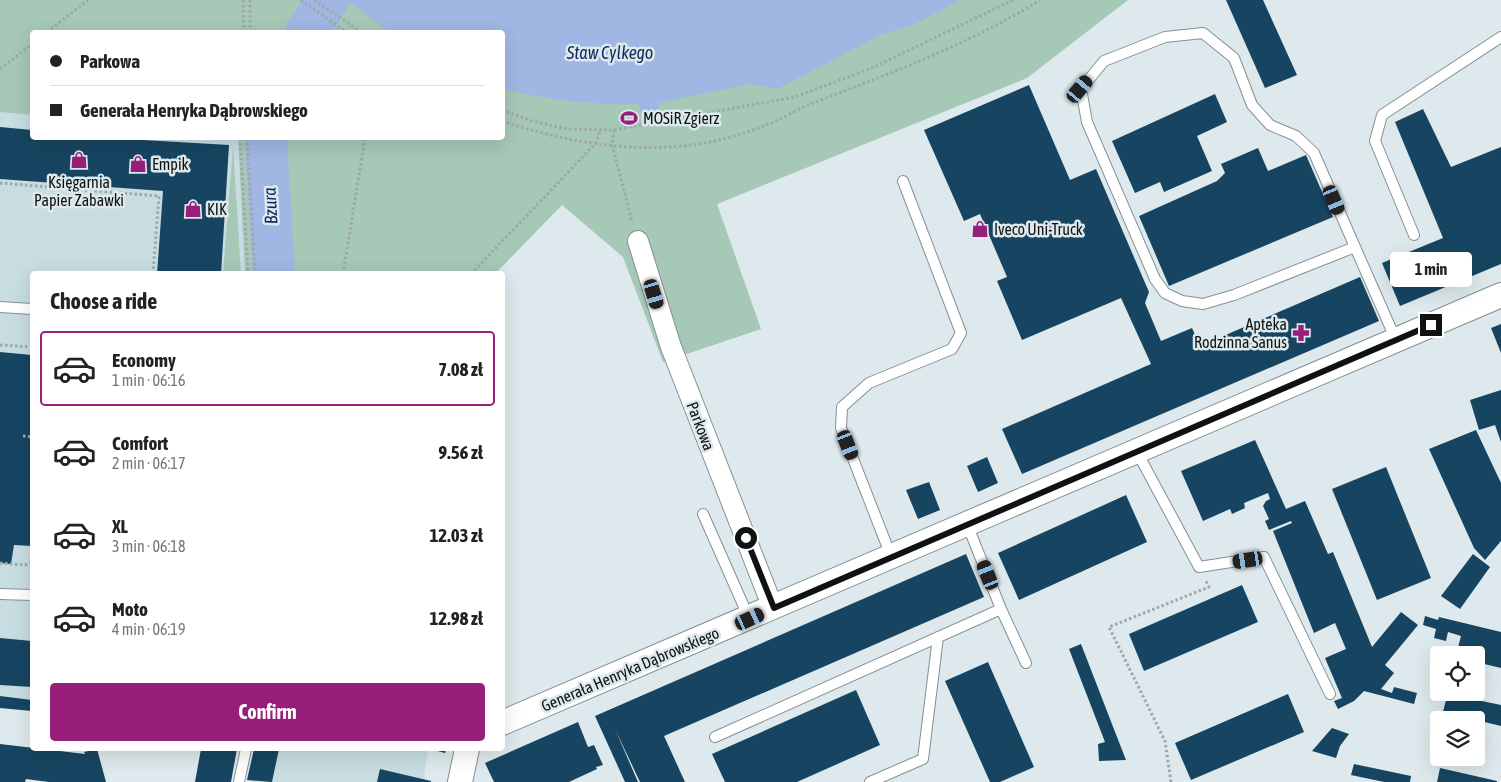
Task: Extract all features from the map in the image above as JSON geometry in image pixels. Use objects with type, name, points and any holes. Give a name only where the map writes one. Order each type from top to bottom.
[{"type":"street","name":"Parkowa","points":[[638,241],[671,348],[774,608]]},
{"type":"street","name":"Generała Henryka Dąbrowskiego","points":[[505,722],[750,619],[1501,295]]},
{"type":"street","points":[[460,782],[467,751]]},
{"type":"lane","points":[[1355,247],[1234,295],[1204,304],[1182,301],[1164,293],[1155,279],[1087,122],[1080,89],[1104,61],[1164,37],[1204,33],[1234,58],[1252,105],[1270,125],[1296,136],[1314,153],[1396,340]]},
{"type":"lane","points":[[1414,235],[1375,141],[1382,115],[1501,37]]},
{"type":"lane","points":[[892,557],[841,428],[842,407],[869,383],[952,349],[961,333],[903,181]]},
{"type":"lane","points":[[0,307],[30,309]]},
{"type":"lane","points":[[1137,452],[1199,567],[1264,558],[1330,694]]},
{"type":"lane","points":[[703,514],[750,619]]},
{"type":"lane","points":[[967,524],[1001,609],[1026,663]]},
{"type":"lane","points":[[0,594],[30,595]]},
{"type":"lane","points":[[715,737],[1001,609]]},
{"type":"lane","points":[[870,782],[923,759],[938,637]]},
{"type":"lane","points":[[239,782],[246,751]]},
{"type":"path","points":[[50,30],[88,0]]},
{"type":"path","points":[[243,0],[244,30]]},
{"type":"path","points":[[250,0],[250,30]]},
{"type":"path","points":[[301,0],[343,30]]},
{"type":"path","points":[[314,0],[357,30]]},
{"type":"path","points":[[505,111],[532,121],[568,129],[614,130],[796,97],[872,68],[1013,0]]},
{"type":"path","points":[[505,122],[541,133],[596,143],[649,148],[683,146],[727,138],[769,124],[811,104],[889,75],[942,52],[1040,0]]},
{"type":"path","points":[[0,69],[30,46]]},
{"type":"path","points":[[474,271],[596,143],[600,130]]},
{"type":"path","points":[[614,130],[612,145],[638,241]]},
{"type":"path","points":[[240,140],[248,271]]},
{"type":"path","points":[[247,140],[255,271]]},
{"type":"path","points":[[343,271],[365,140]]},
{"type":"path","points":[[0,183],[159,196],[153,271]]},
{"type":"path","points":[[0,344],[30,347]]},
{"type":"path","points":[[23,436],[30,437]]},
{"type":"path","points":[[0,563],[25,565],[30,563]]},
{"type":"path","points":[[1171,782],[1165,741],[1109,628],[1209,587],[1199,567]]},
{"type":"shaded area","points":[[0,112],[30,115],[30,140],[238,140],[245,271],[30,271],[30,700],[0,696]]},
{"type":"shaded area","points":[[254,751],[428,751],[424,779],[434,782],[255,782],[247,780]]},
{"type":"green space","points":[[0,0],[1128,0],[1027,78],[717,204],[761,329],[663,362],[623,257],[562,205],[498,271],[245,271],[238,140],[505,140],[505,30],[30,30],[30,115],[0,112]]},
{"type":"green space","points":[[233,147],[241,271],[223,271]]},
{"type":"water","name":"Staw Cylkego","points":[[346,0],[960,0],[913,25],[881,35],[777,89],[750,84],[658,103],[659,111],[641,115],[639,104],[604,104],[570,101],[505,89],[505,30],[387,30]]},
{"type":"building","points":[[1226,0],[1263,0],[1297,75],[1265,88]]},
{"type":"building","points":[[1029,85],[1070,180],[1096,169],[1149,292],[1145,303],[1161,341],[1192,328],[1200,346],[1360,277],[1379,321],[1022,474],[1002,429],[1151,364],[1121,298],[1022,340],[997,281],[1007,277],[980,214],[964,221],[924,130]]},
{"type":"building","points":[[1215,94],[1227,122],[1197,136],[1212,171],[1164,192],[1160,182],[1135,193],[1112,141]]},
{"type":"building","points":[[1423,109],[1451,167],[1501,147],[1501,264],[1400,306],[1382,263],[1443,238],[1395,122]]},
{"type":"building","points":[[0,127],[30,130],[30,140],[143,140],[229,145],[221,271],[157,271],[163,191],[0,179]]},
{"type":"building","points":[[1258,148],[1268,171],[1306,155],[1333,217],[1169,286],[1139,216],[1217,181],[1225,173],[1221,164]]},
{"type":"building","points":[[1501,324],[1501,353],[1491,328]]},
{"type":"building","points":[[0,352],[30,355],[30,546],[14,545],[11,564],[0,563]]},
{"type":"building","points":[[1501,390],[1501,442],[1495,425],[1479,430],[1470,400]]},
{"type":"building","points":[[1476,430],[1501,483],[1501,541],[1485,560],[1474,548],[1429,449]]},
{"type":"building","points":[[1255,440],[1286,509],[1305,501],[1328,554],[1333,552],[1372,647],[1401,612],[1418,625],[1385,665],[1394,673],[1381,689],[1392,693],[1394,687],[1417,693],[1414,704],[1364,691],[1354,701],[1338,709],[1334,701],[1342,698],[1325,658],[1346,649],[1335,623],[1314,633],[1273,531],[1292,523],[1291,521],[1269,530],[1265,521],[1269,519],[1263,506],[1270,499],[1268,493],[1244,503],[1245,508],[1232,514],[1230,509],[1203,521],[1181,471]]},
{"type":"building","points":[[987,457],[998,483],[978,492],[967,466]]},
{"type":"building","points":[[1386,467],[1431,578],[1377,600],[1332,489]]},
{"type":"building","points":[[929,482],[940,510],[918,519],[906,490]]},
{"type":"building","points":[[1126,495],[1147,542],[1019,600],[998,553]]},
{"type":"building","points":[[966,554],[984,597],[664,736],[685,782],[640,782],[615,729],[638,782],[625,782],[595,716]]},
{"type":"building","points":[[1473,554],[1490,567],[1460,609],[1441,596]]},
{"type":"building","points":[[1242,585],[1258,622],[1144,671],[1129,634]]},
{"type":"building","points":[[1425,616],[1438,620],[1439,617],[1501,632],[1501,668],[1485,664],[1485,646],[1458,646],[1461,636],[1448,632],[1446,641],[1434,638],[1436,629],[1423,625]]},
{"type":"building","points":[[0,638],[30,641],[30,687],[0,685]]},
{"type":"building","points":[[1081,644],[1126,760],[1099,761],[1098,744],[1105,742],[1069,649]]},
{"type":"building","points":[[988,662],[1034,767],[1000,782],[990,782],[945,681]]},
{"type":"building","points":[[856,690],[880,745],[797,782],[725,782],[712,754]]},
{"type":"building","points":[[1288,694],[1304,732],[1191,780],[1175,743]]},
{"type":"building","points":[[0,696],[30,700],[30,711],[0,708]]},
{"type":"building","points":[[1446,701],[1482,701],[1501,705],[1501,726],[1485,722],[1485,711],[1443,711]]},
{"type":"building","points":[[578,722],[588,747],[594,745],[603,765],[569,782],[494,782],[485,763]]},
{"type":"building","points":[[1332,728],[1349,734],[1340,746],[1336,758],[1312,751]]},
{"type":"building","points":[[0,744],[30,748],[30,751],[60,751],[85,754],[84,752],[98,751],[106,782],[49,782],[26,779],[25,782],[0,782]]},
{"type":"building","points":[[201,751],[237,751],[231,782],[195,782]]},
{"type":"building","points":[[254,751],[279,751],[272,782],[247,780]]},
{"type":"building","points":[[1354,764],[1411,776],[1410,782],[1384,782],[1351,775]]},
{"type":"building","points":[[1440,768],[1497,781],[1497,782],[1437,782]]},
{"type":"building","points":[[380,769],[431,781],[431,782],[377,782]]},
{"type":"waterway","name":"Bzura","points":[[307,30],[328,0]]},
{"type":"waterway","name":"Bzura","points":[[266,140],[274,271]]},
{"type":"place","name":"MOSiR Zgierz","points":[[629,118]]},
{"type":"place","name":"Księgarnia Papier Zabawki","points":[[79,160]]},
{"type":"place","name":"Empik","points":[[138,164]]},
{"type":"place","name":"KIK","points":[[193,209]]},
{"type":"place","name":"Iveco Uni-Truck","points":[[980,229]]},
{"type":"place","name":"Apteka Rodzinna Sanus","points":[[1301,333]]},
{"type":"route","points":[[746,538],[774,608],[1431,325]]}]
